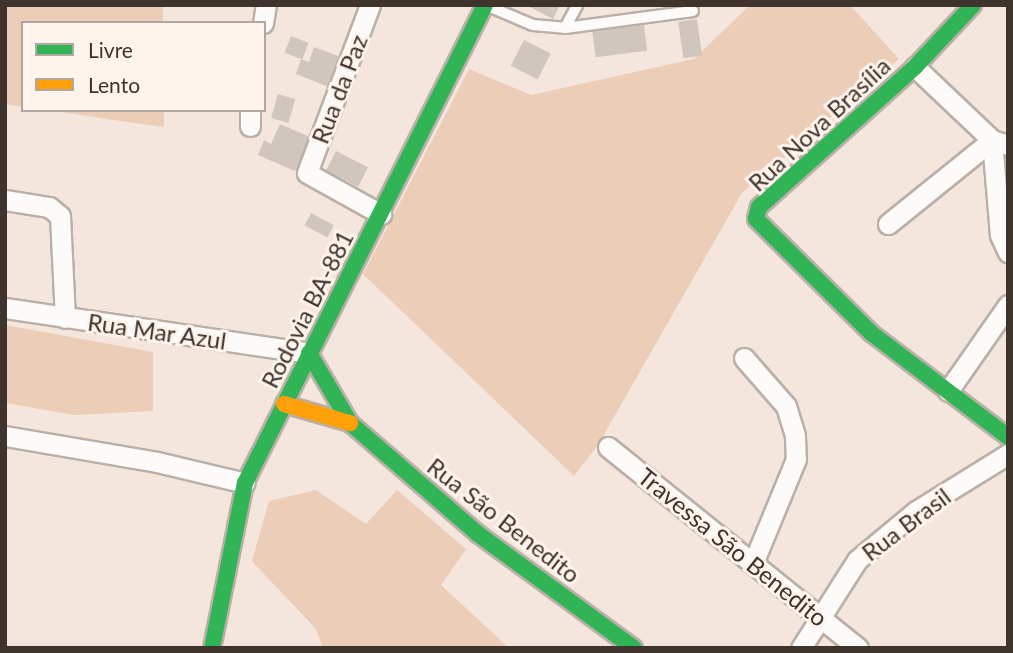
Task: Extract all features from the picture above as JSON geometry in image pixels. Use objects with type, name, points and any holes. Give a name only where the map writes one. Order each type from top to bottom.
[{"type":"street","name":"Rua da Paz","points":[[370,5],[307,173],[381,214]]},
{"type":"street","name":"Rodovia BA-881","points":[[212,648],[245,482],[485,5]]},
{"type":"street","name":"Rua Nova Brasília","points":[[973,5],[915,66],[760,207],[756,219],[871,333],[1008,437]]},
{"type":"street","points":[[915,66],[1000,142],[1000,235],[1008,252]]},
{"type":"street","points":[[888,224],[1000,142]]},
{"type":"street","points":[[5,200],[39,205],[55,211],[62,220],[65,318]]},
{"type":"street","points":[[948,391],[1008,305]]},
{"type":"street","name":"Rua Mar Azul","points":[[5,308],[309,353]]},
{"type":"street","name":"Rua São Benedito","points":[[309,353],[350,422],[478,534],[634,648]]},
{"type":"street","points":[[744,358],[786,406],[794,436],[796,459],[754,561]]},
{"type":"street","name":"Rua São Benedito","points":[[284,404],[350,422]]},
{"type":"street","points":[[5,436],[157,462],[245,482]]},
{"type":"street","name":"Travessa São Benedito","points":[[608,447],[754,561],[858,648]]},
{"type":"street","name":"Rua Brasil","points":[[801,648],[822,618],[844,575],[872,545],[916,511],[1008,454]]},
{"type":"lane","points":[[485,5],[533,25],[565,28],[693,11]]},
{"type":"lane","points":[[565,28],[577,5]]},
{"type":"shaded area","points":[[5,5],[163,5],[163,21],[21,21],[21,107],[5,104]]},
{"type":"shaded area","points":[[750,5],[850,5],[899,59],[742,193],[598,445],[574,476],[363,274],[469,69],[531,95],[694,59]]},
{"type":"shaded area","points":[[61,112],[164,112],[164,127]]},
{"type":"shaded area","points":[[5,325],[153,352],[153,411],[75,415],[5,403]]},
{"type":"shaded area","points":[[316,490],[366,524],[397,490],[466,549],[441,585],[509,648],[323,648],[316,629],[252,561],[269,501]]},
{"type":"building","points":[[526,5],[560,5],[553,19]]},
{"type":"building","points":[[697,19],[702,56],[683,58],[678,22]]},
{"type":"building","points":[[644,25],[647,51],[596,57],[592,31]]},
{"type":"building","points":[[291,36],[309,43],[302,60],[285,53]]},
{"type":"building","points":[[524,40],[551,54],[538,79],[511,66]]},
{"type":"building","points":[[314,47],[341,57],[329,87],[296,74],[301,59],[309,62]]},
{"type":"building","points":[[278,94],[295,99],[288,123],[271,118]]},
{"type":"building","points":[[280,124],[310,137],[295,171],[258,155],[264,140],[271,144]]},
{"type":"building","points":[[336,151],[368,167],[358,187],[326,171]]},
{"type":"building","points":[[311,213],[334,225],[327,238],[304,225]]},
{"type":"traffic: fast","points":[[212,648],[245,483],[485,5]]},
{"type":"traffic: fast","points":[[973,5],[915,67],[759,207],[756,219],[871,333],[1008,437]]},
{"type":"traffic: fast","points":[[309,353],[350,423],[478,534],[634,648]]},
{"type":"traffic: slow","points":[[284,404],[350,423]]}]
